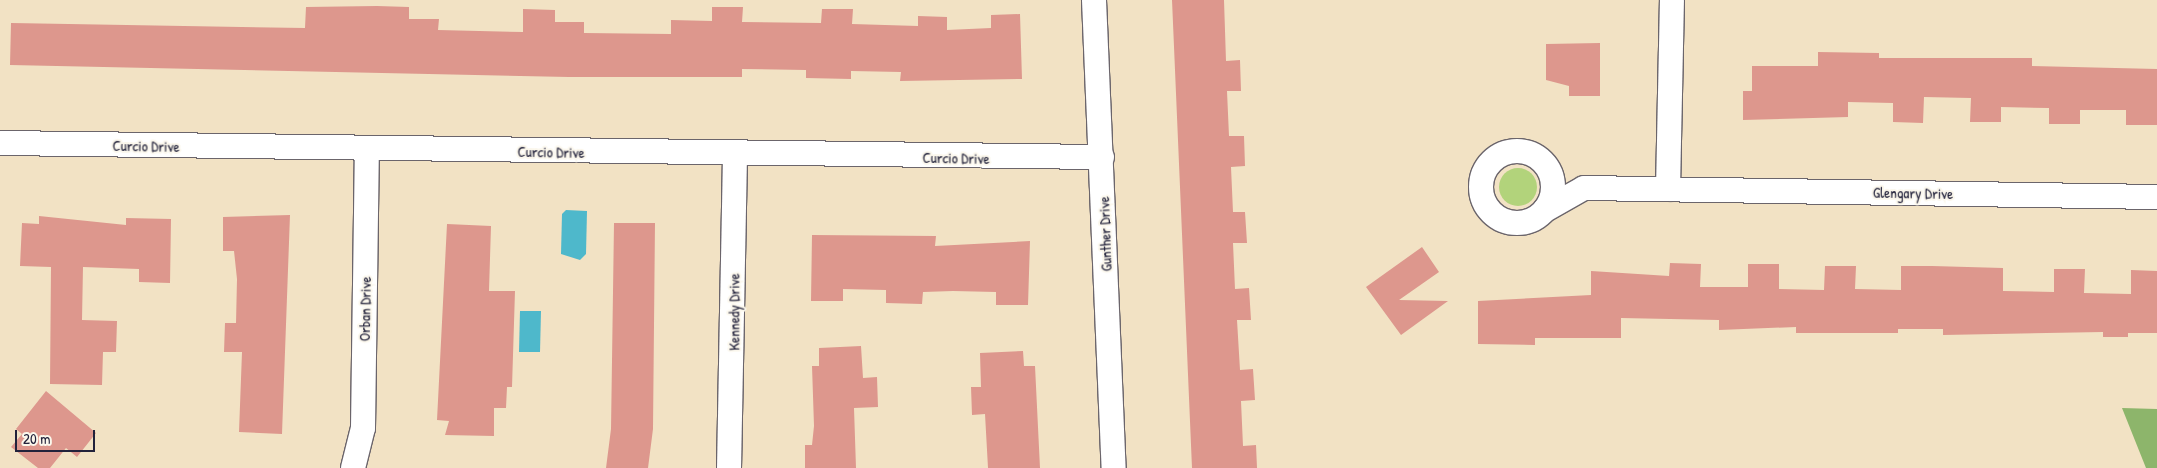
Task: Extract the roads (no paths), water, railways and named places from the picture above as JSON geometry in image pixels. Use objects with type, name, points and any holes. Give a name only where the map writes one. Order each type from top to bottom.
[{"type":"street","name":"Gunther Drive","points":[[1094,0],[1114,468]]},
{"type":"street","points":[[1668,190],[1672,0]]},
{"type":"street","name":"Curcio Drive","points":[[0,143],[735,155],[1102,157]]},
{"type":"street","name":"Orban Drive","points":[[353,468],[363,428],[367,149]]},
{"type":"street","name":"Glengary Drive","points":[[1584,188],[1527,222],[1505,221],[1486,205],[1481,181],[1493,160],[1504,153],[1528,152],[1547,166],[1584,188],[2157,197]]},
{"type":"street","name":"Kennedy Drive","points":[[729,468],[735,155]]},
{"type":"street","points":[[1545,210],[1554,188],[1547,166]]},
{"type":"water","points":[[566,210],[587,211],[586,254],[580,260],[561,254],[562,214]]},
{"type":"water","points":[[520,311],[541,311],[540,352],[519,352]]}]
